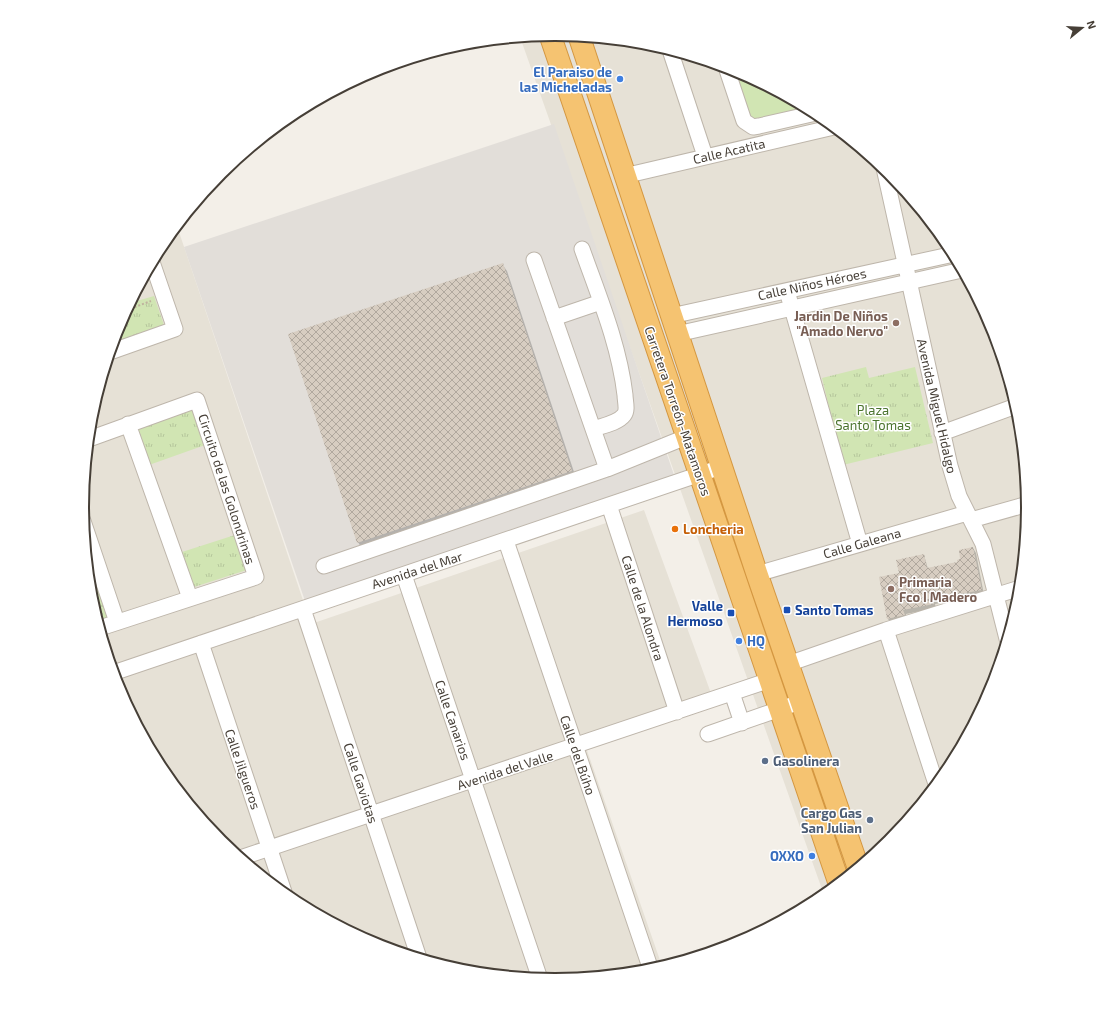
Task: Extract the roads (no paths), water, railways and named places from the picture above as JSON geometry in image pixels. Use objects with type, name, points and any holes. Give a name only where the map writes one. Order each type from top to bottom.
[{"type":"highway","name":"Carretera Torreón-Matamoros","points":[[552,41],[837,878]]},
{"type":"highway","points":[[581,42],[624,176],[800,702],[859,860]]},
{"type":"street","points":[[672,56],[705,156]]},
{"type":"street","points":[[728,74],[744,121],[749,125],[759,126],[807,115]]},
{"type":"street","name":"Calle Acatita","points":[[624,176],[827,129]]},
{"type":"street","name":"Avenida Miguel Hidalgo","points":[[886,178],[950,466],[969,516],[983,544],[1004,630]]},
{"type":"street","points":[[582,248],[620,360],[626,407],[625,414],[620,419],[593,429]]},
{"type":"street","name":"Calle Niños Héroes","points":[[674,325],[786,290],[947,255]]},
{"type":"street","points":[[534,260],[607,468]]},
{"type":"street","points":[[117,350],[175,329],[154,269]]},
{"type":"street","name":"Calle Niños Héroes","points":[[674,325],[791,307],[908,280],[957,271]]},
{"type":"street","points":[[786,290],[860,544]]},
{"type":"street","points":[[554,318],[601,302]]},
{"type":"street","name":"Circuito de las Golondrinas","points":[[95,437],[197,400],[256,577],[105,626]]},
{"type":"street","points":[[942,433],[1010,408]]},
{"type":"street","points":[[128,424],[190,598]]},
{"type":"street","points":[[324,566],[607,468],[686,437]]},
{"type":"street","name":"Avenida del Mar","points":[[119,671],[721,467]]},
{"type":"street","name":"Calle de la Alondra","points":[[609,505],[677,712]]},
{"type":"street","name":"Calle Galeana","points":[[757,574],[860,544],[969,516],[1021,505]]},
{"type":"street","name":"Calle del Búho","points":[[506,541],[649,963]]},
{"type":"street","points":[[91,544],[117,622]]},
{"type":"street","name":"Calle Canarios","points":[[404,575],[538,972]]},
{"type":"street","points":[[788,664],[886,630],[1013,590]]},
{"type":"street","name":"Calle Gaviotas","points":[[303,609],[417,952]]},
{"type":"street","points":[[886,630],[934,778]]},
{"type":"street","name":"Calle Jilgueros","points":[[201,643],[282,884]]},
{"type":"street","name":"Avenida del Valle","points":[[247,856],[770,680]]},
{"type":"street","points":[[732,693],[742,723]]},
{"type":"street","points":[[708,734],[800,702]]},
{"type":"place","name":"El Paraiso de las Micheladas","points":[[620,79]]},
{"type":"place","name":"Jardin De Niños \"Amado Nervo\"","points":[[896,323]]},
{"type":"place","name":"Loncheria","points":[[675,529]]},
{"type":"place","name":"Primaria Fco I Madero","points":[[891,589]]},
{"type":"place","name":"Santo Tomas","points":[[787,610]]},
{"type":"place","name":"Valle Hermoso","points":[[731,613]]},
{"type":"place","name":"HQ","points":[[739,641]]},
{"type":"place","name":"Gasolinera","points":[[765,761]]},
{"type":"place","name":"Cargo Gas San Julian","points":[[870,820]]},
{"type":"place","name":"OXXO","points":[[812,856]]},
{"type":"park label","name":"Plaza Santo Tomas","points":[[873,418]]}]
